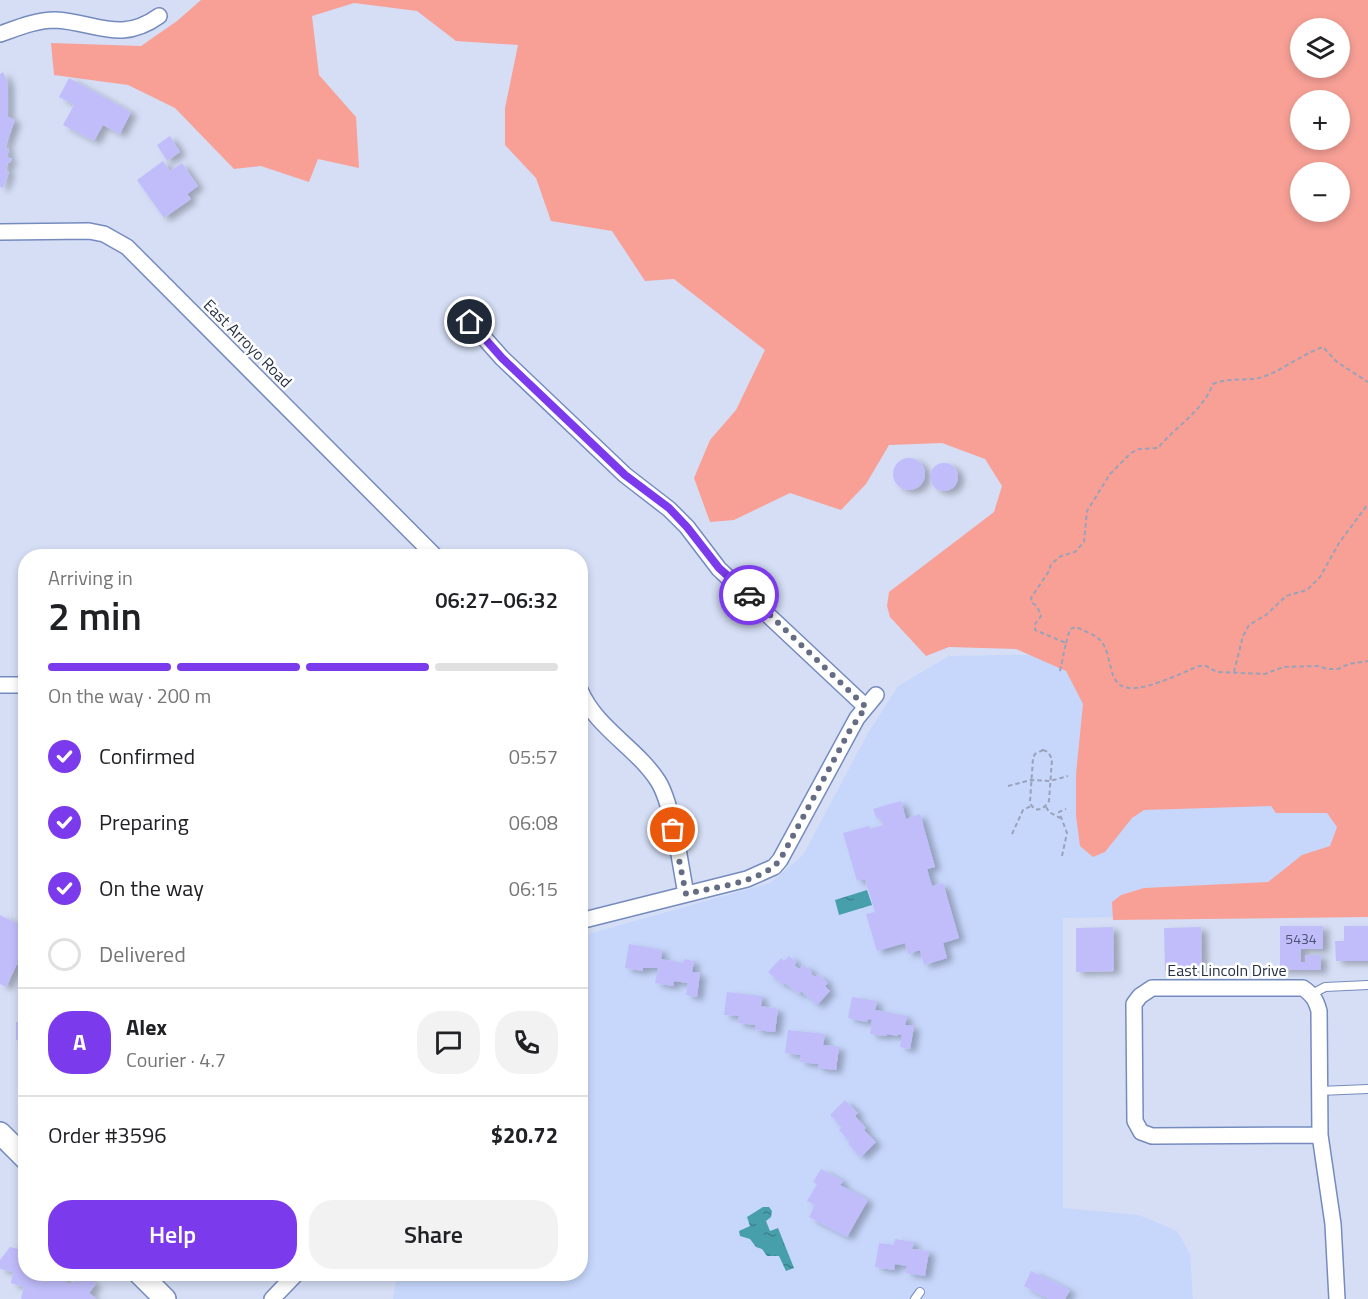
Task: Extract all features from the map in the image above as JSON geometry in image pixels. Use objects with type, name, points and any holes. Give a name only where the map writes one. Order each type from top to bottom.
[{"type":"street","points":[[0,34],[18,27],[52,20],[120,31],[146,25],[159,16]]},
{"type":"street","name":"East Arroyo Road","points":[[0,232],[90,231],[104,234],[127,247],[428,549]]},
{"type":"street","points":[[470,322],[502,358],[625,475],[669,508],[719,568],[871,701],[850,730],[780,860],[774,867],[747,879],[588,919]]},
{"type":"street","points":[[0,685],[18,685]]},
{"type":"street","points":[[588,705],[593,714],[648,768],[664,791],[686,894]]},
{"type":"street","name":"East Lincoln Drive","points":[[1312,994],[1303,988],[1152,988],[1140,996],[1134,1004],[1135,1121],[1141,1132],[1152,1136],[1320,1135]]},
{"type":"street","points":[[1312,994],[1318,1011],[1320,1135],[1333,1224],[1337,1299]]},
{"type":"street","points":[[0,1133],[18,1151]]},
{"type":"street","points":[[147,1281],[165,1299]]},
{"type":"street","points":[[272,1299],[289,1281]]},
{"type":"lane","points":[[1312,994],[1326,987],[1368,985]]},
{"type":"lane","points":[[1319,1090],[1368,1089]]},
{"type":"path","points":[[1066,643],[1035,630],[1035,624],[1041,616],[1031,598],[1049,571],[1051,564],[1061,556],[1075,552],[1084,542],[1087,511],[1110,474],[1131,453],[1139,449],[1158,448],[1170,433],[1207,400],[1213,384],[1223,380],[1267,376],[1308,352],[1323,347],[1337,363],[1368,382]]},
{"type":"path","points":[[1234,672],[1243,636],[1250,625],[1266,615],[1286,596],[1307,590],[1320,577],[1339,543],[1368,504]]},
{"type":"path","points":[[1060,671],[1070,629],[1076,627],[1099,639],[1111,660],[1112,676],[1119,685],[1129,688],[1147,686],[1199,666],[1206,666],[1217,672],[1265,674],[1283,667],[1317,666],[1338,669],[1348,664],[1368,661]]},
{"type":"path","points":[[1012,834],[1023,810],[1031,806],[1041,810],[1046,807],[1052,759],[1048,752],[1043,750],[1035,754],[1033,758],[1031,806]]},
{"type":"path","points":[[1008,786],[1031,780],[1050,781],[1068,776]]},
{"type":"path","points":[[1046,807],[1048,812],[1060,818]]},
{"type":"path","points":[[1062,856],[1067,833],[1059,812],[1066,808]]},
{"type":"shaded area","points":[[201,0],[1368,0],[1368,917],[1113,920],[1112,902],[1121,895],[1144,888],[1268,882],[1302,855],[1330,846],[1337,827],[1327,813],[1276,813],[1271,806],[1144,810],[1132,818],[1105,852],[1093,857],[1080,846],[1076,816],[1076,774],[1083,704],[1066,671],[1016,649],[949,647],[926,656],[890,617],[887,606],[889,592],[994,512],[1002,486],[985,459],[942,443],[889,445],[866,484],[841,510],[790,493],[734,520],[710,522],[694,478],[710,440],[736,410],[765,350],[674,279],[645,281],[612,231],[551,221],[536,178],[505,145],[505,108],[518,45],[456,41],[417,11],[354,3],[312,16],[319,75],[356,117],[359,168],[318,159],[309,182],[261,166],[234,169],[175,108],[128,85],[54,75],[51,43],[141,46],[177,21]]},
{"type":"shaded area","points":[[1368,649],[1368,914],[1063,918],[1063,1208],[1139,1215],[1177,1231],[1190,1254],[1193,1299],[393,1299],[396,1281],[588,1281],[588,934],[770,883],[803,855],[868,733],[898,686],[949,656]]},
{"type":"water","points":[[867,890],[872,905],[839,915],[835,900]]},
{"type":"water","points":[[763,1207],[769,1207],[772,1211],[771,1217],[766,1221],[770,1231],[778,1228],[794,1268],[786,1271],[779,1256],[767,1256],[750,1239],[740,1236],[739,1231],[750,1226],[747,1217]]},
{"type":"building","points":[[3,72],[8,83],[8,117],[15,120],[5,148],[9,149],[7,157],[12,159],[10,163],[8,162],[6,171],[9,172],[3,188],[0,187],[0,74]]},
{"type":"building","points":[[69,78],[131,112],[120,134],[103,125],[94,141],[63,125],[74,105],[59,97]]},
{"type":"building","points":[[170,136],[180,152],[167,161],[157,145]]},
{"type":"building","points":[[163,161],[170,171],[182,163],[198,186],[187,194],[191,199],[164,218],[137,180]]},
{"type":"building","points":[[909,458],[921,462],[925,474],[921,486],[909,490],[897,486],[893,474],[897,462]]},
{"type":"building","points":[[944,463],[954,467],[958,477],[954,487],[944,491],[934,487],[930,477],[934,467]]},
{"type":"building","points":[[901,801],[906,819],[920,814],[935,867],[927,869],[932,886],[943,883],[959,938],[943,943],[947,958],[924,965],[920,950],[908,954],[905,943],[877,951],[866,914],[875,912],[865,879],[857,881],[843,833],[883,825],[881,817],[877,819],[873,809]]},
{"type":"building","points":[[0,915],[18,924],[18,964],[6,987],[0,984]]},
{"type":"building","points":[[1280,926],[1323,926],[1323,949],[1301,949],[1301,962],[1305,962],[1305,955],[1321,955],[1321,970],[1280,970]]},
{"type":"building","points":[[1344,926],[1368,926],[1368,961],[1336,961],[1335,941],[1344,941]]},
{"type":"building","points":[[1113,927],[1114,971],[1076,972],[1076,928]]},
{"type":"building","points":[[1201,927],[1202,971],[1165,971],[1164,928]]},
{"type":"building","points":[[629,944],[662,950],[661,959],[683,963],[684,959],[694,961],[692,972],[700,973],[697,997],[686,995],[688,983],[674,981],[673,986],[655,983],[658,968],[643,968],[643,971],[625,968]]},
{"type":"building","points":[[789,956],[796,962],[794,965],[799,969],[804,965],[815,977],[818,974],[828,983],[825,986],[830,991],[817,1005],[801,991],[799,994],[785,983],[783,985],[768,972],[781,958],[784,961]]},
{"type":"building","points":[[727,992],[762,996],[761,1006],[778,1009],[775,1032],[755,1030],[756,1025],[738,1023],[739,1016],[724,1015]]},
{"type":"building","points":[[852,997],[877,1001],[875,1010],[907,1016],[905,1025],[914,1026],[910,1049],[900,1047],[902,1035],[870,1034],[872,1020],[868,1019],[867,1022],[848,1018]]},
{"type":"building","points":[[16,1022],[18,1022],[18,1040],[16,1040]]},
{"type":"building","points":[[788,1030],[825,1034],[823,1045],[839,1047],[836,1070],[818,1068],[818,1064],[800,1062],[801,1055],[785,1053]]},
{"type":"building","points":[[845,1100],[858,1113],[855,1116],[876,1142],[861,1157],[848,1144],[850,1142],[839,1130],[842,1127],[830,1115]]},
{"type":"building","points":[[821,1169],[843,1181],[840,1185],[868,1200],[847,1237],[809,1217],[815,1205],[807,1201],[817,1184],[813,1182]]},
{"type":"building","points":[[895,1239],[914,1242],[912,1249],[929,1251],[925,1276],[906,1273],[907,1266],[895,1264],[894,1270],[875,1267],[879,1243],[894,1245]]},
{"type":"building","points":[[10,1247],[18,1249],[18,1281],[65,1281],[71,1285],[74,1281],[92,1281],[96,1284],[89,1293],[97,1299],[21,1299],[24,1287],[11,1283],[13,1272],[0,1269],[0,1260]]},
{"type":"building","points":[[1031,1271],[1070,1290],[1065,1299],[1049,1299],[1024,1286]]},
{"type":"way so far","points":[[673,830],[686,894],[747,879],[774,867],[780,860],[850,730],[866,707],[749,595]]},
{"type":"route","points":[[470,322],[502,358],[541,392],[625,475],[669,508],[719,568],[749,595]]}]
